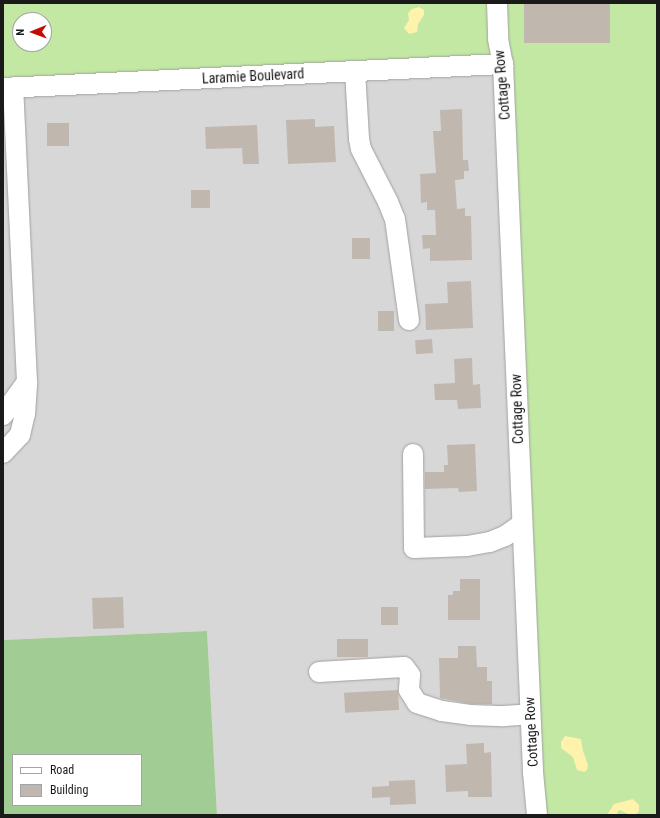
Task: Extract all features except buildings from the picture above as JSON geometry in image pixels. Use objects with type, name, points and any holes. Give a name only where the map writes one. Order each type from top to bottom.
[{"type":"street","name":"Cottage Row","points":[[497,3],[498,39],[503,64],[530,714],[537,815]]},
{"type":"street","name":"Laramie Boulevard","points":[[8,88],[503,64]]},
{"type":"street","points":[[355,71],[361,149],[395,219],[409,320]]},
{"type":"street","points":[[3,453],[20,435],[26,414],[27,382],[8,88]]},
{"type":"street","points":[[3,415],[27,382]]},
{"type":"street","points":[[413,454],[414,548],[467,546],[490,542],[505,536],[522,524]]},
{"type":"street","points":[[319,672],[404,667],[410,675],[409,690],[417,703],[442,711],[470,715],[504,716],[530,714]]},
{"type":"shaded area","points":[[507,54],[542,815],[217,815],[207,631],[3,640],[3,79]]},
{"type":"green space","points":[[3,3],[657,3],[657,815],[542,815],[507,54],[3,79]]},
{"type":"green space","points":[[207,631],[217,815],[3,815],[3,640]]},
{"type":"sand","points":[[419,7],[424,10],[424,15],[418,24],[417,32],[409,34],[404,28],[409,20],[408,13],[412,9]]},
{"type":"sand","points":[[565,736],[581,739],[588,765],[587,770],[584,772],[577,770],[573,757],[561,748],[561,742]]},
{"type":"sand","points":[[633,799],[639,805],[639,811],[636,815],[630,815],[620,810],[617,812],[618,815],[607,815],[614,804]]}]
